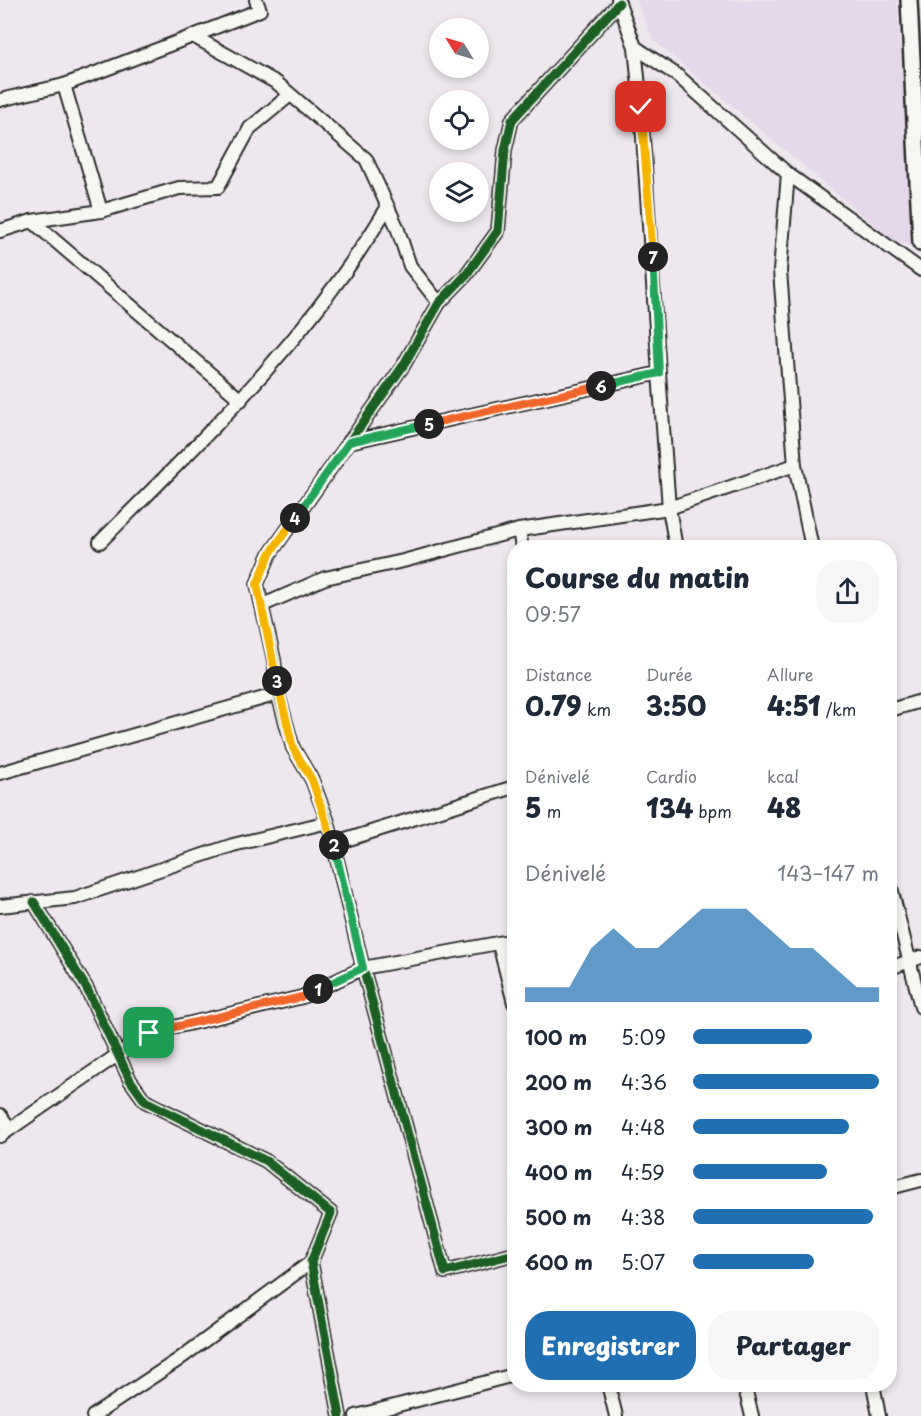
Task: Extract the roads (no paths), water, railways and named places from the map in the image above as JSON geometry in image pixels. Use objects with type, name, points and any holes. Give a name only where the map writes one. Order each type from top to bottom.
[{"type":"main road","points":[[909,0],[921,243]]},
{"type":"street","points":[[0,100],[64,85],[260,10],[256,0]]},
{"type":"street","points":[[507,1256],[445,1272],[363,968],[328,822],[312,780],[293,748],[279,694],[263,604],[257,584],[270,554],[403,366],[439,303],[466,276],[498,231],[505,150],[512,120],[618,2],[635,47],[651,233],[669,508],[675,540]]},
{"type":"street","points":[[193,36],[277,82],[366,159],[410,266],[439,303]]},
{"type":"street","points":[[635,47],[678,76],[789,174],[921,270]]},
{"type":"street","points":[[64,85],[101,211]]},
{"type":"street","points":[[0,231],[32,221],[101,211],[179,188],[218,187],[250,128],[290,95]]},
{"type":"street","points":[[789,174],[780,272],[795,465],[810,540]]},
{"type":"street","points":[[100,542],[242,400],[285,351],[356,261],[387,208]]},
{"type":"street","points":[[32,221],[242,400]]},
{"type":"street","points":[[349,442],[659,373]]},
{"type":"street","points":[[263,604],[325,578],[403,561],[519,531],[669,508],[795,465]]},
{"type":"street","points":[[519,531],[521,540]]},
{"type":"street","points":[[0,773],[279,694]]},
{"type":"street","points":[[897,708],[921,701]]},
{"type":"street","points":[[333,844],[507,789]]},
{"type":"street","points":[[0,906],[75,898],[233,845],[328,822]]},
{"type":"street","points":[[34,902],[87,989],[130,1080],[145,1101],[266,1161],[331,1213],[311,1262],[178,1360],[93,1416]]},
{"type":"street","points":[[897,905],[915,959],[921,1007]]},
{"type":"street","points":[[0,1115],[5,1133],[149,1033],[302,997],[363,968],[507,942]]},
{"type":"street","points":[[500,944],[507,974]]},
{"type":"street","points":[[897,965],[915,959]]},
{"type":"street","points":[[897,1186],[921,1180]]},
{"type":"street","points":[[311,1262],[340,1416]]},
{"type":"street","points":[[356,1416],[507,1377]]},
{"type":"street","points":[[610,1392],[616,1416]]},
{"type":"street","points":[[746,1392],[752,1416]]},
{"type":"street","points":[[874,1392],[879,1416]]}]
